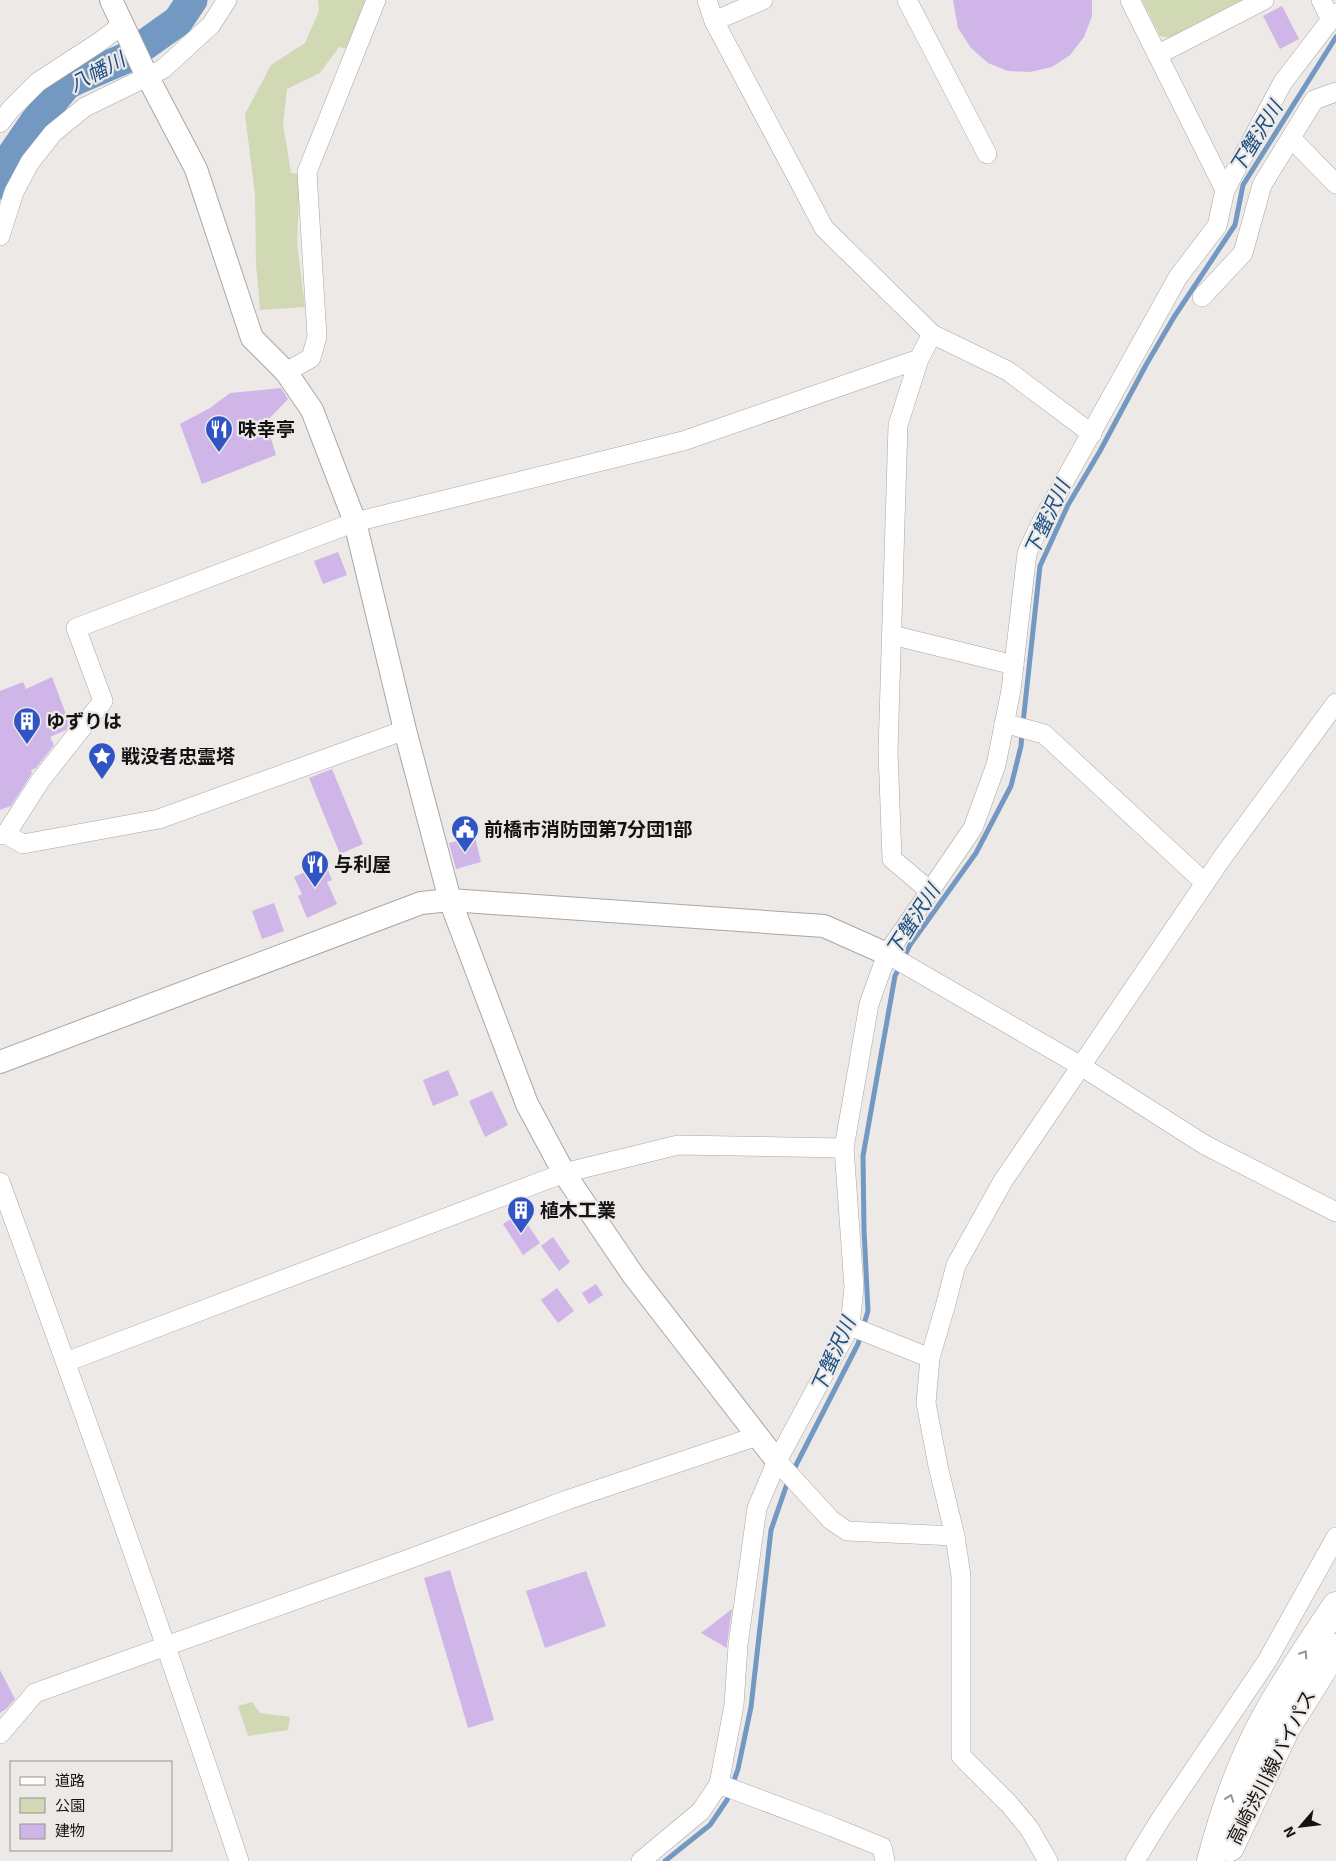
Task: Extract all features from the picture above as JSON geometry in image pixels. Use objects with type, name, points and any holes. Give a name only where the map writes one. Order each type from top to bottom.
[{"type":"main road","name":"高崎渋川線バイパス","points":[[1211,1861],[1229,1799],[1266,1716],[1290,1674],[1336,1606]]},
{"type":"main road","name":"高崎渋川線バイパス","points":[[1224,1861],[1286,1728],[1336,1648]]},
{"type":"street","points":[[112,0],[123,28],[196,169],[252,338],[286,372],[312,410],[355,522],[405,730],[450,900],[527,1104],[564,1173],[633,1275],[777,1461],[831,1520],[847,1531],[955,1536]]},
{"type":"street","points":[[0,236],[14,192],[30,162],[53,133],[85,108],[146,73],[163,69],[211,25],[228,0]]},
{"type":"street","points":[[286,372],[310,358],[317,337],[307,172],[376,0]]},
{"type":"street","points":[[707,0],[714,21],[824,228],[932,334],[1008,372],[1092,434]]},
{"type":"street","points":[[714,21],[763,0]]},
{"type":"street","points":[[907,0],[987,154]]},
{"type":"street","points":[[1130,0],[1225,190]]},
{"type":"street","points":[[1157,55],[1264,0]]},
{"type":"street","points":[[641,1861],[701,1811],[719,1784],[734,1705],[738,1646],[756,1508],[777,1461],[850,1326],[854,1287],[844,1148],[869,1004],[887,954],[973,828],[996,765],[1014,665],[1027,553],[1040,525],[1178,276],[1216,226],[1225,190],[1283,82],[1333,16],[1321,0]]},
{"type":"street","points":[[0,123],[10,110],[38,82],[123,28]]},
{"type":"street","points":[[1202,297],[1242,253],[1262,185],[1314,100],[1336,92]]},
{"type":"street","points":[[1290,138],[1336,184]]},
{"type":"street","points":[[930,892],[892,859],[888,751],[898,425],[919,359],[932,334]]},
{"type":"street","points":[[405,730],[159,819],[23,844],[3,835],[40,781],[103,701],[76,628],[355,522],[683,441],[919,359]]},
{"type":"street","points":[[892,636],[1014,665]]},
{"type":"street","points":[[1048,1861],[1029,1828],[1009,1804],[962,1756],[961,1576],[955,1536],[938,1466],[926,1403],[930,1358],[956,1264],[1003,1181],[1205,883],[1336,703]]},
{"type":"street","points":[[1004,723],[1044,734],[1205,883]]},
{"type":"street","points":[[0,1062],[421,903],[450,900],[824,926],[887,954],[1081,1066],[1205,1145],[1336,1212]]},
{"type":"street","points":[[66,1362],[564,1173],[678,1145],[844,1148]]},
{"type":"street","points":[[0,1182],[166,1645],[239,1861]]},
{"type":"street","points":[[850,1326],[930,1358]]},
{"type":"street","points":[[0,1734],[35,1693],[401,1562],[567,1500],[757,1436]]},
{"type":"street","points":[[1135,1861],[1160,1820],[1267,1662],[1336,1538]]},
{"type":"street","points":[[719,1784],[882,1847],[885,1861]]},
{"type":"green space","points":[[318,0],[367,0],[348,49],[339,47],[320,73],[287,89],[283,124],[291,173],[300,174],[297,243],[305,307],[260,310],[256,263],[255,195],[245,114],[271,65],[305,43],[319,11]]},
{"type":"green space","points":[[1142,0],[1242,0],[1170,38],[1160,36]]},
{"type":"green space","points":[[252,1702],[260,1713],[290,1717],[288,1730],[248,1736],[238,1706]]},
{"type":"building","points":[[953,0],[1092,0],[1092,16],[1084,37],[1070,55],[1052,67],[1030,72],[1008,71],[988,63],[971,48],[958,28]]},
{"type":"building","points":[[1282,6],[1299,39],[1280,49],[1263,16]]},
{"type":"building","points":[[281,388],[288,399],[266,422],[276,455],[202,484],[180,424],[210,408],[230,393]]},
{"type":"building","points":[[338,552],[347,575],[323,584],[314,561]]},
{"type":"building","name":"ゆずりは","points":[[52,677],[70,725],[66,730],[50,737],[54,745],[36,768],[31,770],[32,773],[11,806],[0,810],[0,691],[23,682],[26,689]]},
{"type":"building","points":[[332,769],[363,844],[340,854],[309,778]]},
{"type":"building","name":"前橋市消防団第7分団1部","points":[[475,837],[481,862],[456,869],[449,843]]},
{"type":"building","name":"与利屋","points":[[325,863],[332,880],[327,882],[337,904],[307,918],[298,896],[302,894],[294,877]]},
{"type":"building","points":[[274,903],[284,931],[262,939],[252,911]]},
{"type":"building","points":[[448,1070],[459,1095],[433,1106],[423,1080]]},
{"type":"building","points":[[492,1091],[508,1125],[485,1137],[469,1101]]},
{"type":"building","name":"植木工業","points":[[520,1213],[540,1243],[523,1255],[503,1224]]},
{"type":"building","points":[[553,1237],[570,1262],[559,1271],[541,1246]]},
{"type":"building","points":[[596,1284],[603,1295],[589,1304],[582,1293]]},
{"type":"building","points":[[557,1288],[574,1311],[558,1323],[541,1300]]},
{"type":"building","points":[[450,1570],[494,1720],[468,1728],[424,1578]]},
{"type":"building","points":[[586,1571],[606,1626],[545,1648],[526,1591]]},
{"type":"building","points":[[732,1609],[727,1644],[727,1648],[701,1633]]},
{"type":"building","points":[[0,1670],[15,1699],[0,1713]]},
{"type":"waterway","name":"八幡川","points":[[0,184],[13,154],[35,122],[66,85],[126,58],[178,21],[192,0]]},
{"type":"waterway","name":"下蟹沢川","points":[[1023,723],[1040,566],[1068,505],[1100,451],[1146,365],[1174,317],[1235,225],[1243,185],[1336,37]]},
{"type":"waterway","name":"下蟹沢川","points":[[863,1327],[868,1311],[863,1156],[895,976],[910,945],[976,853],[1011,786],[1021,746],[1022,732]]},
{"type":"waterway","name":"下蟹沢川","points":[[792,1473],[861,1335]]},
{"type":"waterway","name":"下蟹沢川","points":[[665,1861],[710,1825],[727,1800],[738,1769],[751,1707],[771,1530],[788,1481]]},
{"type":"place","name":"味幸亭","points":[[219,453]]},
{"type":"place","name":"ゆずりは","points":[[27,745]]},
{"type":"place","name":"戦没者忠霊塔","points":[[102,780]]},
{"type":"place","name":"前橋市消防団第7分団1部","points":[[465,853]]},
{"type":"place","name":"与利屋","points":[[315,888]]},
{"type":"place","name":"植木工業","points":[[521,1234]]}]
